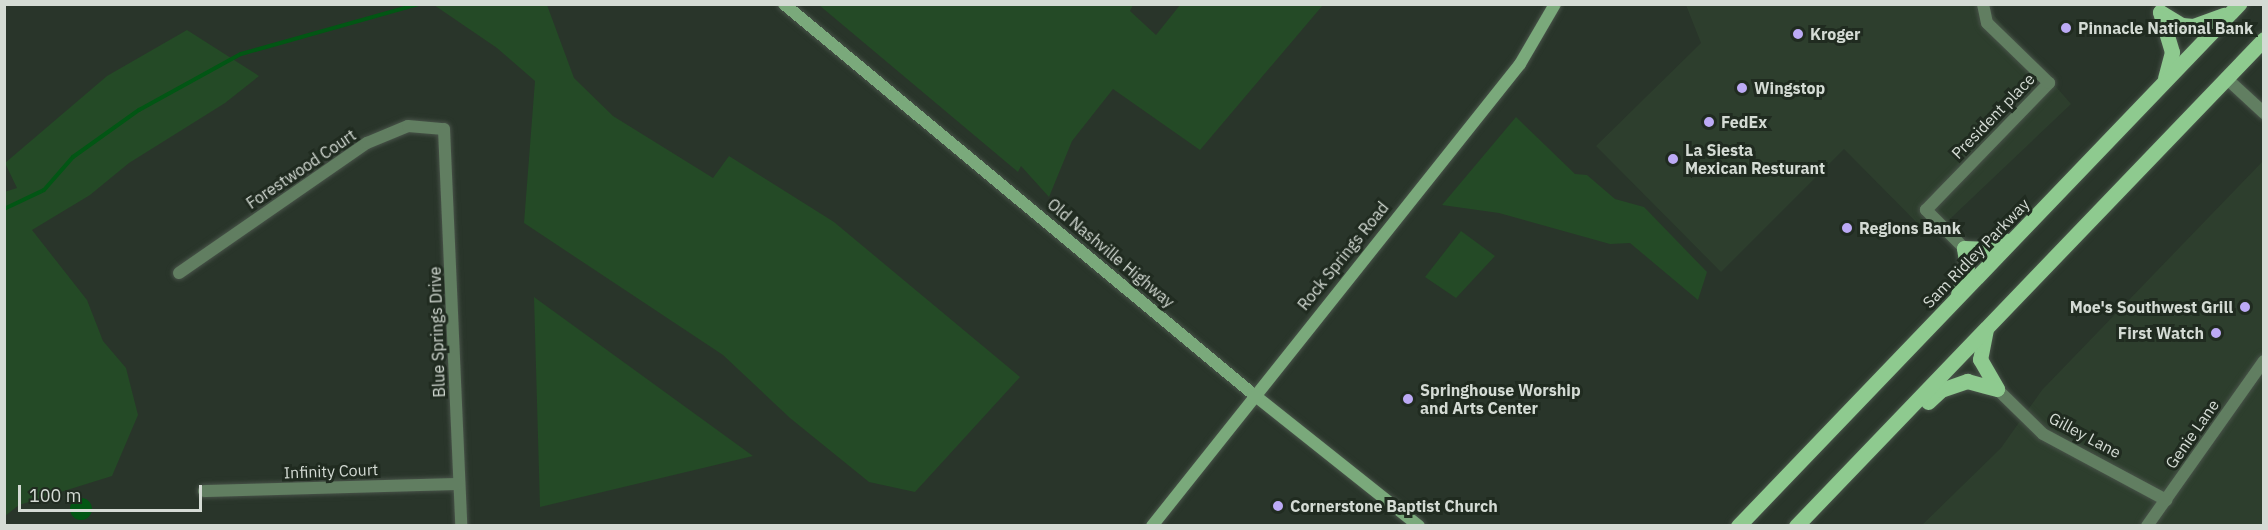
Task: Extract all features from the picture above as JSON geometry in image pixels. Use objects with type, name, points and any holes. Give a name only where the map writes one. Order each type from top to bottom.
[{"type":"main road","name":"Old Nashville Highway","points":[[784,4],[1253,394],[1419,525]]},
{"type":"main road","name":"Rock Springs Road","points":[[1152,525],[1253,394],[1520,64],[1555,4]]},
{"type":"main road","points":[[2156,8],[2182,25],[2193,26],[2236,8]]},
{"type":"main road","points":[[2156,8],[2172,52],[2162,84]]},
{"type":"main road","name":"Sam Ridley Parkway","points":[[1738,525],[2236,8]]},
{"type":"main road","points":[[1796,525],[2264,39]]},
{"type":"main road","points":[[1954,302],[1965,275],[1964,248],[1989,249],[2016,236]]},
{"type":"main road","points":[[1986,329],[1980,359],[1997,389]]},
{"type":"main road","points":[[1889,429],[1941,390],[1967,381],[1997,389]]},
{"type":"street","name":"President place","points":[[1964,248],[1926,210],[2049,83],[1987,23],[1983,4]]},
{"type":"street","points":[[2226,78],[2264,113]]},
{"type":"street","name":"Forestwood Court","points":[[179,273],[368,143],[408,126],[444,129],[447,137]]},
{"type":"street","name":"Blue Springs Drive","points":[[447,137],[461,525]]},
{"type":"street","name":"Genie Lane","points":[[2147,525],[2264,361]]},
{"type":"street","name":"Gilley Lane","points":[[1997,389],[2043,434],[2127,476],[2166,500]]},
{"type":"street","name":"Infinity Court","points":[[204,491],[459,484]]},
{"type":"shaded area","points":[[434,5],[547,5],[574,78],[613,116],[713,178],[729,156],[834,222],[1020,377],[915,492],[869,482],[790,418],[723,355],[524,223],[535,81],[497,48]]},
{"type":"shaded area","points":[[819,5],[1133,5],[1130,11],[1156,35],[1180,5],[1323,5],[1200,150],[1113,89],[1072,141],[1049,197],[1021,166],[1018,172]]},
{"type":"shaded area","points":[[1686,5],[1985,5],[2071,104],[1931,237],[1844,149],[1721,272],[1596,146],[1701,43]]},
{"type":"shaded area","points":[[187,30],[259,76],[225,103],[129,163],[90,195],[32,230],[87,300],[103,341],[126,368],[138,415],[112,476],[19,505],[5,516],[4,192],[17,188],[5,163],[107,76]]},
{"type":"shaded area","points":[[1516,117],[1575,174],[1587,175],[1615,199],[1644,207],[1707,272],[1698,300],[1630,243],[1610,244],[1499,213],[1442,205]]},
{"type":"shaded area","points":[[2263,161],[2263,525],[1921,526],[2001,448],[2042,390]]},
{"type":"shaded area","points":[[1461,231],[1495,256],[1456,298],[1425,277]]},
{"type":"shaded area","points":[[534,297],[753,456],[540,507]]},
{"type":"shaded area","points":[[81,498],[89,501],[92,509],[89,517],[81,520],[73,517],[70,509],[73,501]]},
{"type":"waterway","points":[[4,209],[44,190],[73,157],[139,110],[241,54],[419,4]]},
{"type":"place","name":"Pinnacle National Bank","points":[[2066,28]]},
{"type":"place","name":"Kroger","points":[[1798,34]]},
{"type":"place","name":"Wingstop","points":[[1742,88]]},
{"type":"place","name":"FedEx","points":[[1709,122]]},
{"type":"place","name":"La Siesta Mexican Resturant","points":[[1673,159]]},
{"type":"place","name":"Regions Bank","points":[[1847,228]]},
{"type":"place","name":"Moe's Southwest Grill","points":[[2245,307]]},
{"type":"place","name":"First Watch","points":[[2216,333]]},
{"type":"place","name":"Springhouse Worship and Arts Center","points":[[1408,399]]},
{"type":"place","name":"Cornerstone Baptist Church","points":[[1278,506]]}]
